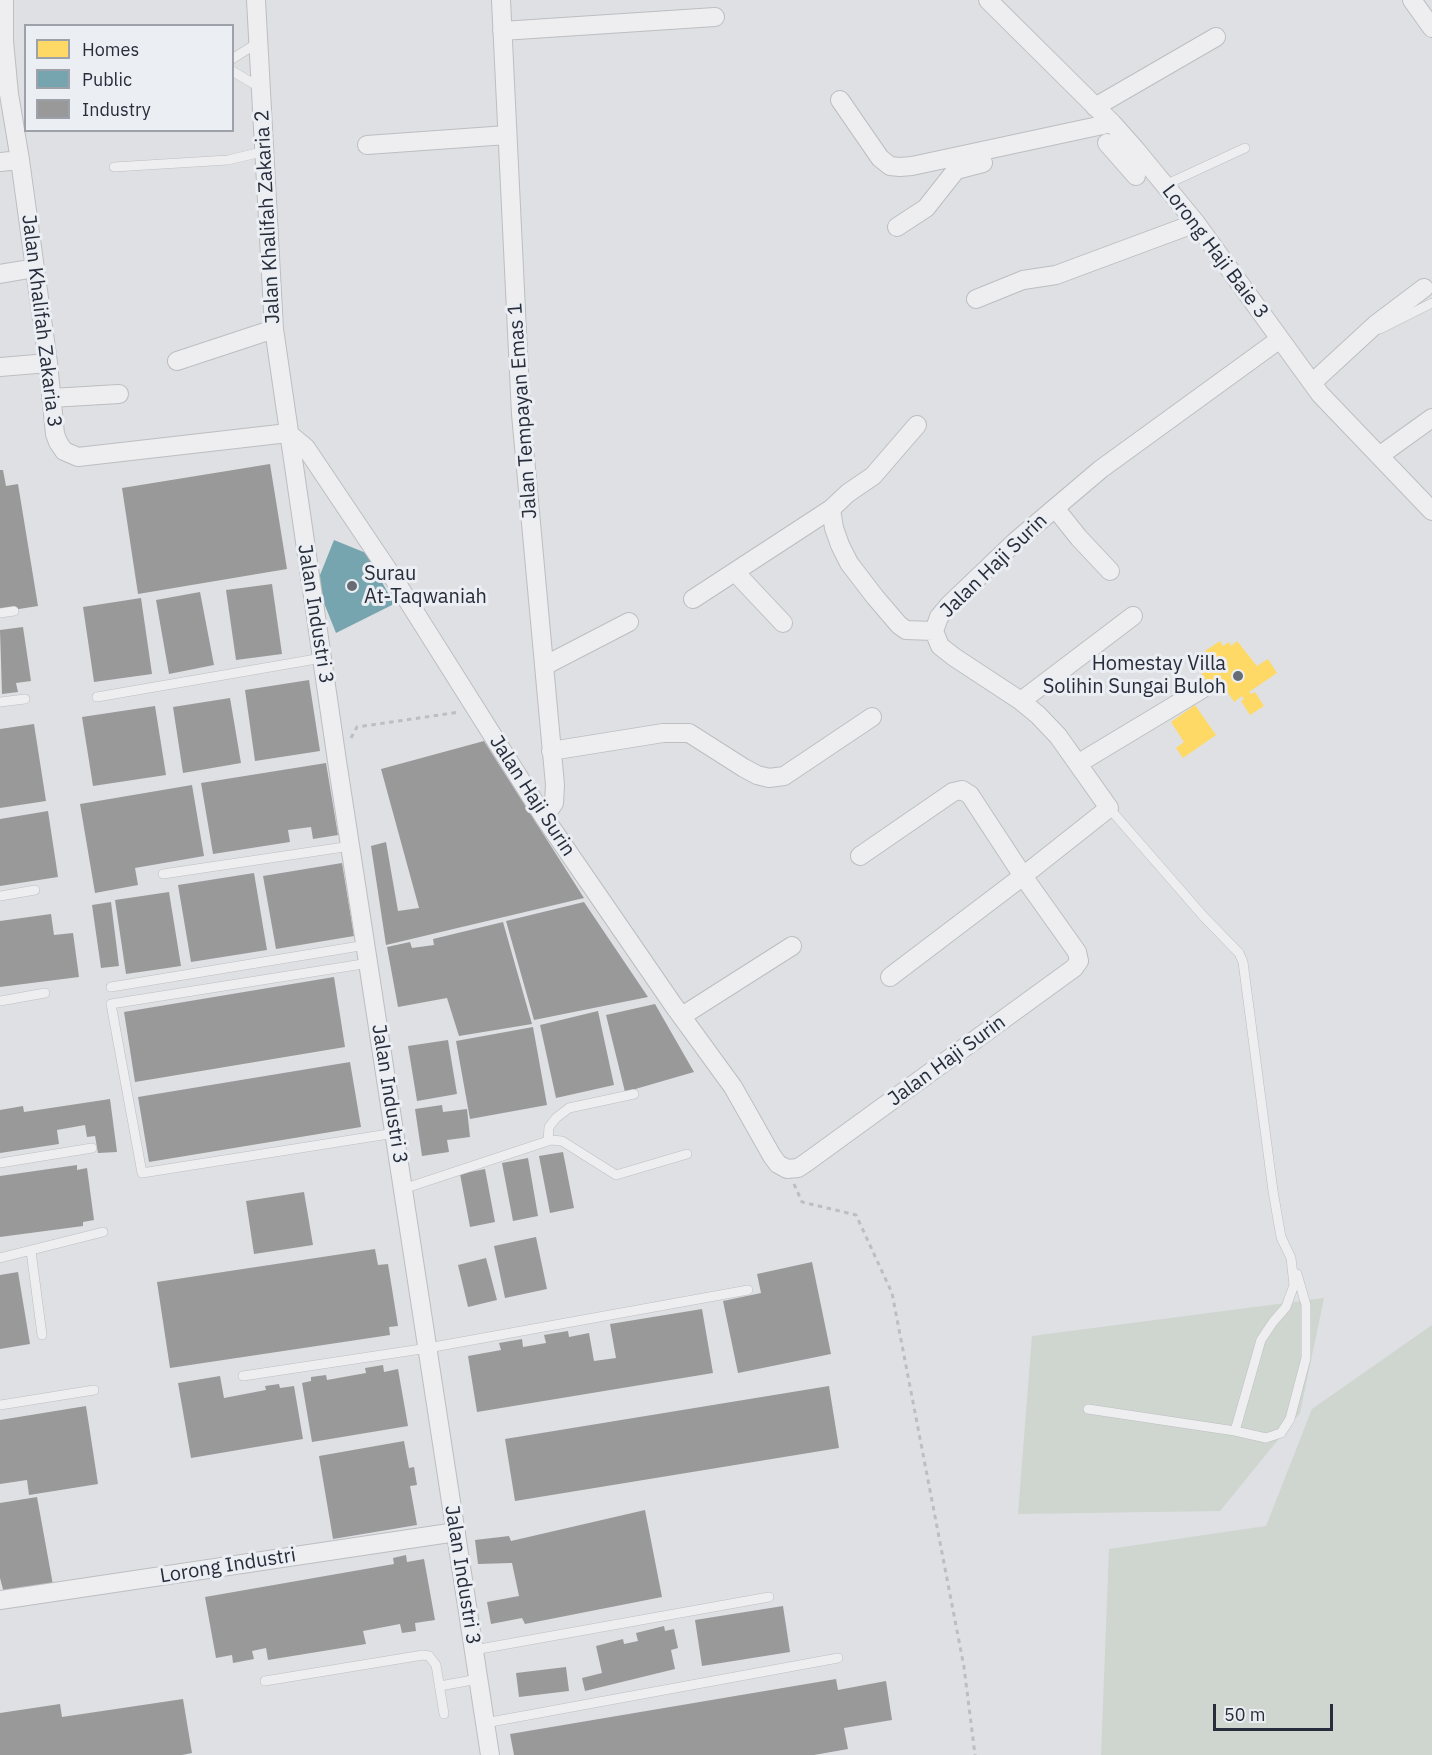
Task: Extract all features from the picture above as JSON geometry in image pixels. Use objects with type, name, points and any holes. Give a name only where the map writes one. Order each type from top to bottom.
[{"type":"street","name":"Jalan Khalifah Zakaria 3","points":[[4,0],[4,94],[20,160],[48,363],[55,434],[58,442],[64,451],[78,457],[288,433]]},
{"type":"street","name":"Jalan Khalifah Zakaria 2","points":[[256,0],[274,329],[288,433]]},
{"type":"street","name":"Jalan Tempayan Emas 1","points":[[501,0],[521,414],[555,799],[553,807],[544,817]]},
{"type":"street","name":"Lorong Haji Baie 3","points":[[988,0],[1112,123],[1128,154],[1165,185],[1196,223],[1320,393],[1432,511]]},
{"type":"street","points":[[1412,0],[1432,28]]},
{"type":"street","points":[[502,31],[715,17]]},
{"type":"street","points":[[1095,107],[1216,37]]},
{"type":"street","points":[[840,100],[880,158],[890,166],[912,166],[1112,123]]},
{"type":"street","points":[[367,145],[507,135]]},
{"type":"street","points":[[897,227],[926,208],[956,170],[1043,150],[1054,135]]},
{"type":"street","points":[[1107,143],[1128,154],[1136,176]]},
{"type":"street","points":[[0,162],[20,160]]},
{"type":"street","points":[[976,299],[1023,280],[1056,275],[1196,223]]},
{"type":"street","points":[[0,274],[35,268]]},
{"type":"street","points":[[1312,383],[1364,335],[1428,296]]},
{"type":"street","points":[[177,361],[274,329]]},
{"type":"street","name":"Jalan Haji Surin","points":[[1109,808],[1058,736],[1021,701],[940,646],[934,631],[939,617],[1016,541],[1101,469],[1280,339]]},
{"type":"street","points":[[0,367],[48,363]]},
{"type":"street","points":[[51,398],[119,394]]},
{"type":"street","points":[[1379,456],[1432,418]]},
{"type":"street","points":[[693,599],[831,509],[848,493],[873,476],[917,425]]},
{"type":"street","name":"Jalan Haji Surin","points":[[288,433],[306,448],[396,582],[544,817],[733,1087],[778,1164],[787,1169],[798,1168],[1077,965],[1079,956],[1077,952],[1023,876]]},
{"type":"street","name":"Jalan Industri 3","points":[[288,433],[490,1755]]},
{"type":"street","points":[[1055,508],[1110,571]]},
{"type":"street","points":[[831,509],[840,545],[849,563],[875,597],[906,630],[934,631]]},
{"type":"street","points":[[735,572],[783,623]]},
{"type":"street","points":[[1021,701],[1133,616]]},
{"type":"street","points":[[544,666],[629,622]]},
{"type":"street","points":[[1079,764],[1202,689]]},
{"type":"street","points":[[551,751],[663,733],[689,733],[744,768],[769,778],[784,776],[872,717]]},
{"type":"street","points":[[860,856],[953,792],[962,790],[970,795],[1023,876]]},
{"type":"street","points":[[890,977],[1109,808]]},
{"type":"street","points":[[682,1016],[792,946]]},
{"type":"street","name":"Lorong Industri","points":[[0,1600],[456,1532]]},
{"type":"lane","points":[[234,58],[259,42]]},
{"type":"lane","points":[[234,72],[261,88]]},
{"type":"lane","points":[[1165,185],[1245,148]]},
{"type":"lane","points":[[114,167],[228,160],[266,151]]},
{"type":"lane","points":[[0,613],[14,611]]},
{"type":"lane","points":[[97,697],[322,657]]},
{"type":"lane","points":[[0,702],[25,699]]},
{"type":"lane","points":[[1088,1409],[1235,1431],[1266,1438],[1274,1436],[1281,1432],[1290,1419],[1306,1358],[1307,1333],[1306,1305],[1291,1258],[1281,1237],[1245,974],[1239,953],[1204,917],[1109,808]]},
{"type":"lane","points":[[163,874],[351,846]]},
{"type":"lane","points":[[0,896],[35,890]]},
{"type":"lane","points":[[111,987],[366,945]]},
{"type":"lane","points":[[369,963],[111,1004],[142,1173],[395,1133]]},
{"type":"lane","points":[[0,1001],[45,993]]},
{"type":"lane","points":[[548,1141],[549,1128],[556,1118],[569,1108],[634,1094]]},
{"type":"lane","points":[[403,1189],[556,1139],[616,1175],[687,1154]]},
{"type":"lane","points":[[0,1163],[92,1148]]},
{"type":"lane","points":[[0,1258],[103,1232]]},
{"type":"lane","points":[[31,1251],[42,1335]]},
{"type":"lane","points":[[1235,1431],[1261,1340],[1292,1297],[1294,1285],[1291,1258]]},
{"type":"lane","points":[[243,1376],[428,1348],[748,1290]]},
{"type":"lane","points":[[0,1405],[94,1390]]},
{"type":"lane","points":[[474,1650],[769,1597]]},
{"type":"lane","points":[[265,1681],[423,1655],[434,1659],[444,1714]]},
{"type":"lane","points":[[485,1723],[838,1658]]},
{"type":"lane","points":[[440,1686],[478,1679]]},
{"type":"path","points":[[337,761],[357,727],[477,710]]},
{"type":"path","points":[[787,1169],[802,1202],[856,1215],[892,1293],[964,1667],[975,1755]]},
{"type":"shaded area","points":[[1324,1298],[1300,1413],[1220,1511],[1018,1514],[1032,1336]]},
{"type":"shaded area","points":[[1432,1325],[1432,1755],[1101,1755],[1109,1549],[1266,1526],[1312,1409]]},
{"type":"building: Homes","name":"Homestay Villa Solihin Sungai Buloh","points":[[1220,641],[1223,646],[1229,642],[1231,646],[1237,641],[1257,666],[1268,659],[1277,673],[1249,692],[1251,694],[1255,692],[1264,706],[1250,715],[1241,701],[1244,699],[1242,696],[1234,702],[1219,679],[1210,686],[1198,668],[1206,662],[1204,659],[1208,656],[1205,651]]},
{"type":"building: Homes","points":[[1195,705],[1216,735],[1183,758],[1176,748],[1184,742],[1171,722]]},
{"type":"building: Public","name":"Surau At-Taqwaniah","points":[[334,540],[366,553],[394,604],[336,633],[320,593],[318,580]]},
{"type":"building: Industry","points":[[270,464],[287,569],[138,594],[122,488]]},
{"type":"building: Industry","points":[[0,470],[3,470],[6,486],[18,484],[38,606],[0,612]]},
{"type":"building: Industry","points":[[272,584],[282,654],[236,660],[226,590]]},
{"type":"building: Industry","points":[[200,592],[214,665],[169,674],[156,600]]},
{"type":"building: Industry","points":[[141,598],[152,674],[94,682],[83,607]]},
{"type":"building: Industry","points":[[23,627],[31,681],[16,683],[18,692],[2,694],[0,630]]},
{"type":"building: Industry","points":[[309,680],[320,751],[255,761],[245,690]]},
{"type":"building: Industry","points":[[230,698],[241,763],[183,773],[173,707]]},
{"type":"building: Industry","points":[[155,706],[166,775],[93,786],[82,717]]},
{"type":"building: Industry","points":[[34,724],[46,801],[0,808],[0,729]]},
{"type":"building: Industry","points":[[484,741],[584,898],[386,945],[371,846],[386,842],[398,911],[419,908],[381,769]]},
{"type":"building: Industry","points":[[326,763],[338,835],[313,839],[311,827],[288,830],[290,842],[213,854],[201,783]]},
{"type":"building: Industry","points":[[192,785],[204,856],[135,868],[138,885],[95,893],[80,804]]},
{"type":"building: Industry","points":[[48,811],[58,877],[0,886],[0,819]]},
{"type":"building: Industry","points":[[342,863],[354,936],[276,949],[263,876]]},
{"type":"building: Industry","points":[[254,873],[267,950],[191,962],[178,885]]},
{"type":"building: Industry","points":[[169,892],[181,966],[126,974],[115,900]]},
{"type":"building: Industry","points":[[111,902],[119,966],[101,968],[92,905]]},
{"type":"building: Industry","points":[[584,902],[648,997],[534,1020],[506,921]]},
{"type":"building: Industry","points":[[51,914],[54,935],[73,933],[79,977],[0,987],[0,921]]},
{"type":"building: Industry","points":[[503,922],[532,1024],[459,1036],[447,998],[398,1007],[387,947],[410,942],[412,948],[434,945],[433,939]]},
{"type":"building: Industry","points":[[334,977],[345,1047],[135,1082],[124,1012]]},
{"type":"building: Industry","points":[[655,1004],[694,1072],[625,1092],[606,1015]]},
{"type":"building: Industry","points":[[598,1011],[614,1085],[556,1098],[540,1025]]},
{"type":"building: Industry","points":[[533,1027],[547,1105],[470,1119],[456,1041]]},
{"type":"building: Industry","points":[[448,1040],[457,1094],[417,1101],[408,1046]]},
{"type":"building: Industry","points":[[350,1062],[361,1127],[149,1162],[138,1097]]},
{"type":"building: Industry","points":[[110,1099],[117,1152],[98,1153],[95,1136],[87,1137],[85,1125],[57,1130],[59,1144],[0,1153],[0,1110],[23,1106],[24,1112]]},
{"type":"building: Industry","points":[[442,1105],[443,1112],[467,1109],[470,1137],[447,1140],[449,1152],[422,1156],[415,1109]]},
{"type":"building: Industry","points":[[563,1152],[574,1208],[550,1213],[539,1156]]},
{"type":"building: Industry","points":[[528,1158],[538,1216],[513,1221],[502,1163]]},
{"type":"building: Industry","points":[[77,1165],[77,1170],[87,1168],[94,1220],[83,1222],[83,1226],[0,1237],[0,1176]]},
{"type":"building: Industry","points":[[485,1169],[495,1222],[470,1227],[460,1174]]},
{"type":"building: Industry","points":[[304,1192],[313,1245],[254,1254],[246,1201]]},
{"type":"building: Industry","points":[[536,1237],[547,1289],[505,1298],[494,1246]]},
{"type":"building: Industry","points":[[375,1249],[378,1265],[388,1264],[398,1326],[389,1327],[390,1335],[170,1368],[157,1282]]},
{"type":"building: Industry","points":[[486,1258],[497,1300],[468,1307],[458,1265]]},
{"type":"building: Industry","points":[[812,1262],[831,1354],[738,1373],[723,1301],[761,1293],[757,1274]]},
{"type":"building: Industry","points":[[18,1272],[30,1344],[0,1349],[0,1275]]},
{"type":"building: Industry","points":[[702,1309],[713,1373],[477,1412],[468,1356],[501,1350],[499,1343],[522,1339],[523,1347],[546,1343],[544,1335],[568,1331],[569,1337],[589,1333],[594,1361],[616,1358],[610,1324]]},
{"type":"building: Industry","points":[[383,1365],[384,1372],[398,1369],[408,1426],[312,1442],[302,1383],[311,1381],[311,1377],[326,1375],[327,1380],[366,1373],[365,1368]]},
{"type":"building: Industry","points":[[220,1376],[224,1398],[266,1390],[265,1386],[279,1384],[280,1388],[294,1386],[303,1439],[191,1458],[178,1383]]},
{"type":"building: Industry","points":[[829,1386],[839,1448],[515,1501],[505,1439]]},
{"type":"building: Industry","points":[[86,1406],[98,1484],[29,1495],[27,1480],[0,1484],[0,1420]]},
{"type":"building: Industry","points":[[404,1441],[409,1468],[414,1467],[417,1485],[410,1486],[417,1525],[333,1539],[319,1456]]},
{"type":"building: Industry","points":[[37,1497],[53,1585],[4,1593],[0,1578],[0,1503]]},
{"type":"building: Industry","points":[[645,1510],[662,1597],[525,1624],[522,1618],[491,1624],[487,1602],[519,1596],[512,1563],[478,1564],[475,1540],[509,1536],[511,1541]]},
{"type":"building: Industry","points":[[406,1555],[407,1562],[424,1559],[435,1620],[415,1623],[416,1631],[402,1633],[400,1624],[363,1631],[366,1644],[268,1660],[266,1648],[252,1651],[254,1659],[233,1663],[232,1655],[216,1658],[205,1597],[394,1564],[393,1558]]},
{"type":"building: Industry","points":[[783,1606],[790,1652],[702,1666],[695,1620]]},
{"type":"building: Industry","points":[[664,1626],[665,1631],[674,1629],[678,1648],[671,1650],[675,1669],[585,1691],[582,1678],[602,1673],[596,1646],[623,1639],[624,1644],[638,1641],[636,1633]]},
{"type":"building: Industry","points":[[566,1667],[569,1691],[519,1697],[516,1673]]},
{"type":"building: Industry","points":[[836,1679],[838,1690],[886,1681],[892,1720],[844,1728],[848,1749],[814,1755],[514,1755],[510,1734]]},
{"type":"building: Industry","points":[[183,1699],[192,1753],[182,1755],[0,1755],[0,1713],[60,1704],[62,1717]]},
{"type":"place","name":"Surau At-Taqwaniah","points":[[352,586]]},
{"type":"place","name":"Homestay Villa Solihin Sungai Buloh","points":[[1238,676]]}]
